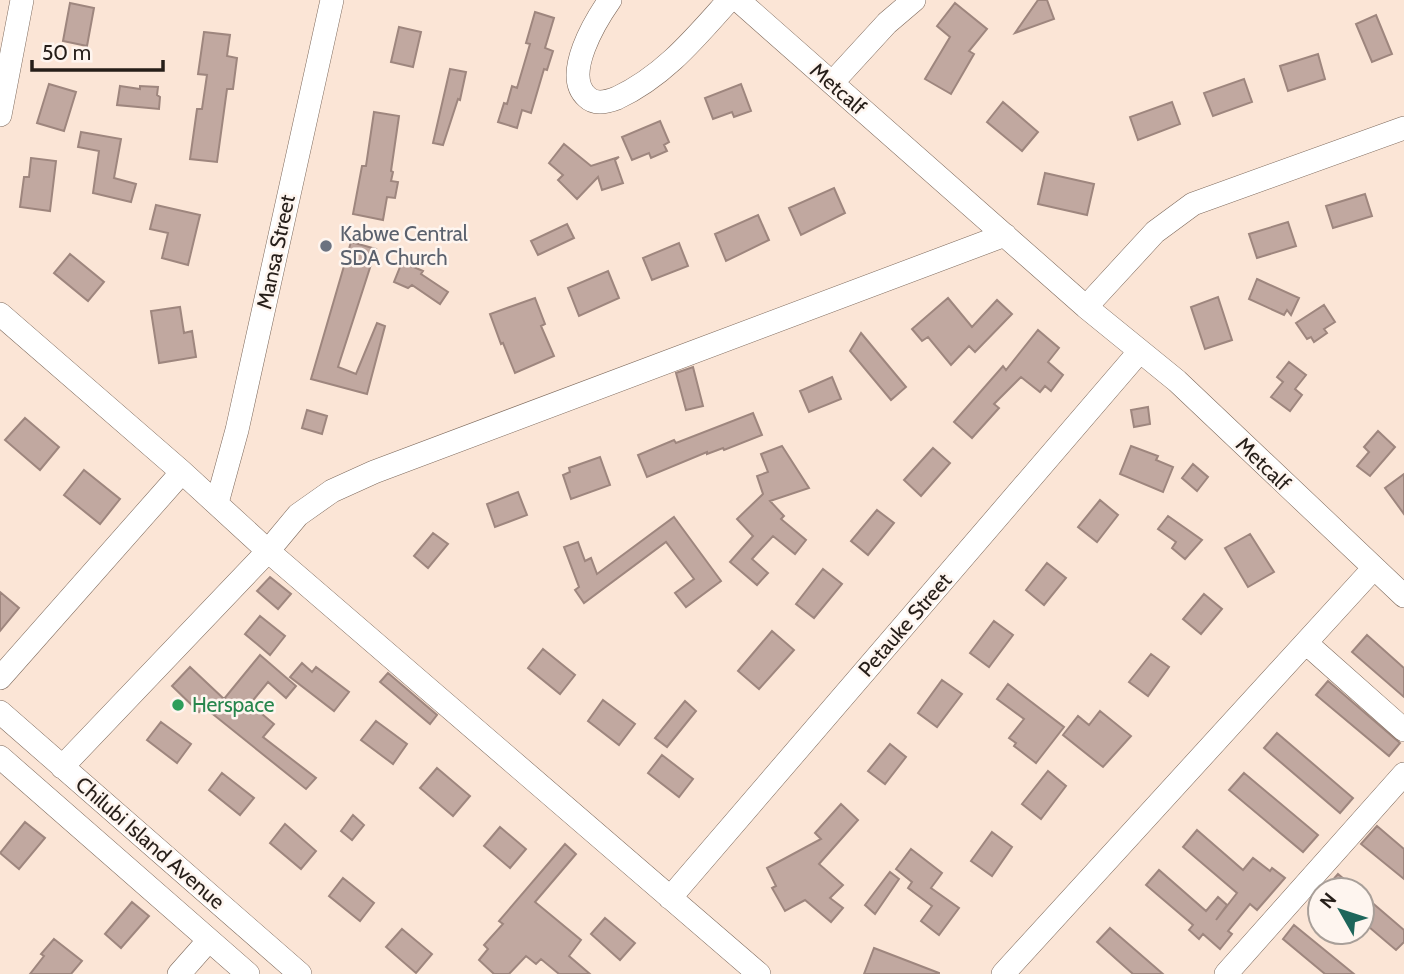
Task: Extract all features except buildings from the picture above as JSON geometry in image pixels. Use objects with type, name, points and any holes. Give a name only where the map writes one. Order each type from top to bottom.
[{"type":"street","points":[[0,115],[22,0]]},
{"type":"street","name":"Mansa Street","points":[[217,503],[237,430],[332,0]]},
{"type":"street","points":[[611,0],[584,48],[578,72],[580,89],[588,99],[600,103],[614,100],[663,70],[729,0]]},
{"type":"street","name":"Metcalf","points":[[738,0],[1086,307],[1177,382],[1404,596]]},
{"type":"street","points":[[832,83],[887,23],[914,0]]},
{"type":"street","points":[[1086,307],[1155,232],[1193,204],[1404,128]]},
{"type":"street","points":[[62,767],[268,551],[298,515],[332,491],[374,472],[1005,235]]},
{"type":"street","points":[[0,314],[182,472],[268,551],[759,974]]},
{"type":"street","name":"Petauke Street","points":[[670,898],[1140,351]]},
{"type":"street","points":[[0,678],[182,472]]},
{"type":"street","points":[[1003,974],[1373,569]]},
{"type":"street","points":[[1306,643],[1404,730]]},
{"type":"street","name":"Chilubi Island Avenue","points":[[0,712],[300,974]]},
{"type":"street","name":"Chilubi Island Avenue","points":[[1,760],[248,974]]},
{"type":"street","points":[[1227,974],[1404,774]]},
{"type":"street","points":[[179,974],[209,940]]},
{"type":"place","name":"Kabwe Central SDA Church","points":[[326,246]]},
{"type":"place","name":"Herspace","points":[[178,705]]}]
